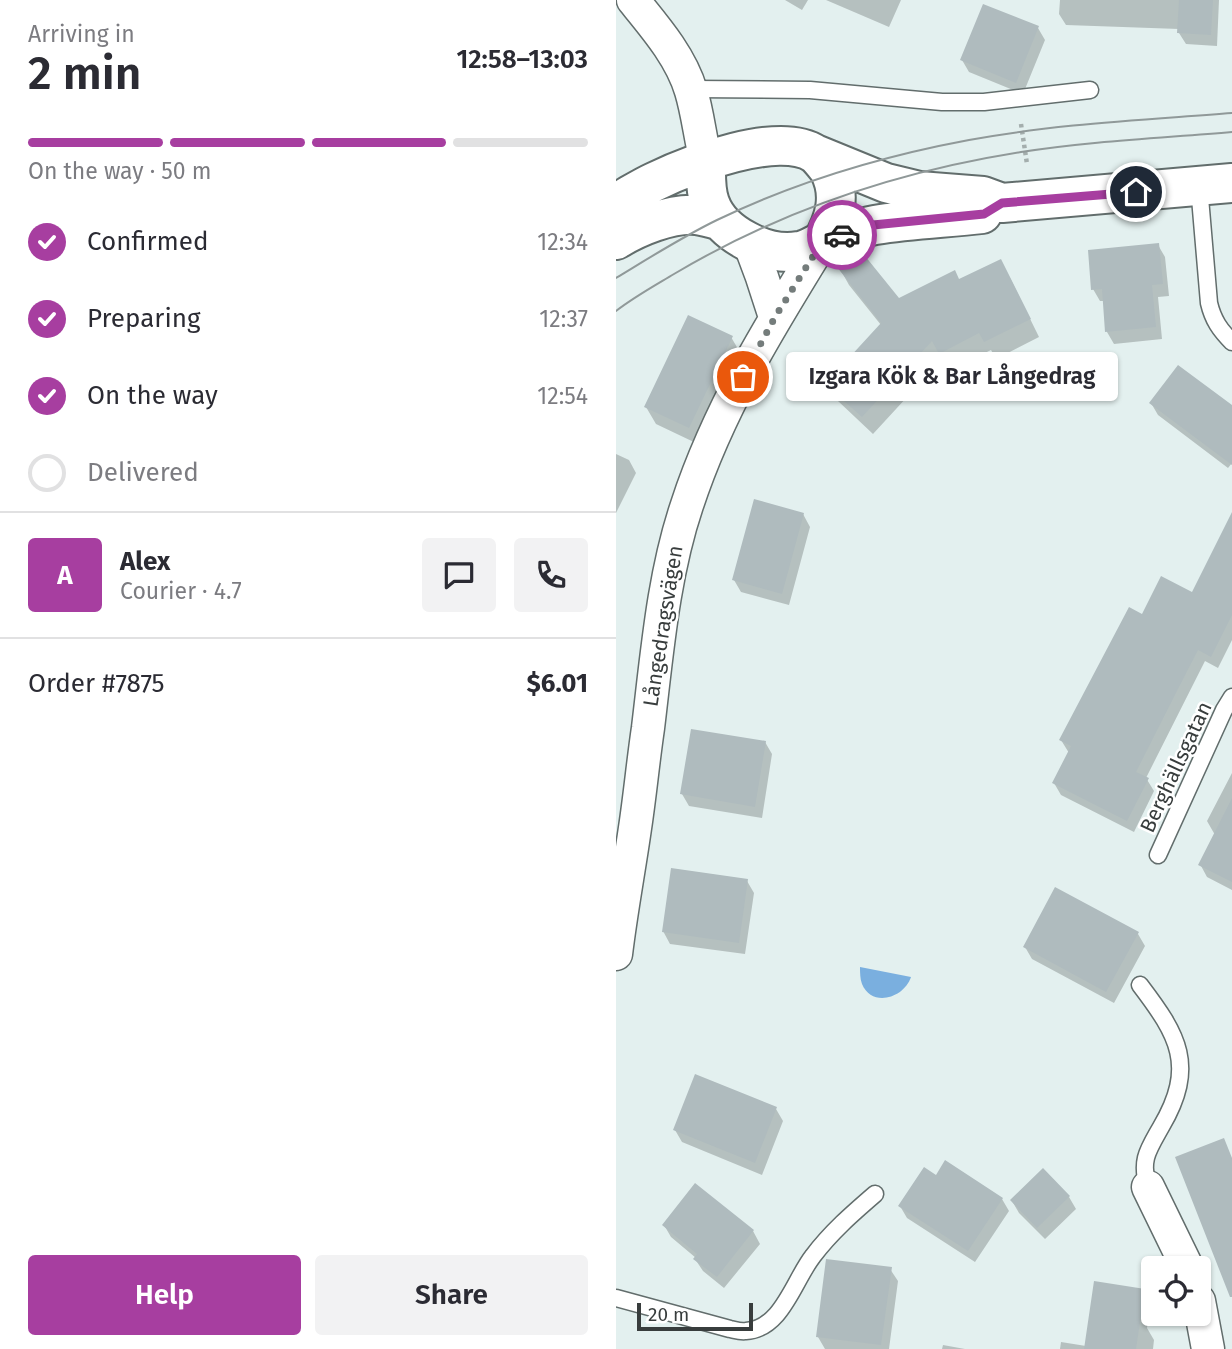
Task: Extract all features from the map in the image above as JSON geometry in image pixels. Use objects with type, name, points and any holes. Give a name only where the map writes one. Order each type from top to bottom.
[{"type":"street","points":[[633,0],[658,31],[691,89],[706,161],[709,203],[718,220]]},
{"type":"street","points":[[616,203],[654,182],[706,161],[761,147],[792,146],[886,183],[919,191],[983,196],[1002,203],[1216,184]]},
{"type":"street","points":[[815,154],[825,165],[836,188],[832,225],[822,242]]},
{"type":"street","points":[[616,240],[675,216],[697,215],[718,220],[749,242],[766,249],[801,251],[873,225],[984,214],[1002,203]]},
{"type":"street","points":[[749,242],[775,317]]},
{"type":"street","name":"Långedragsvägen","points":[[616,954],[672,554],[706,452],[775,317],[822,242]]},
{"type":"street","points":[[1148,1187],[1182,1256]]},
{"type":"street","points":[[1204,1326],[1208,1349]]},
{"type":"lane","points":[[691,89],[810,90],[952,102],[984,102],[1090,90]]},
{"type":"lane","points":[[1216,184],[1209,303],[1213,319],[1232,341]]},
{"type":"lane","name":"Berghällsgatan","points":[[1158,855],[1232,697]]},
{"type":"lane","points":[[1140,985],[1163,1015],[1175,1037],[1181,1076],[1177,1094],[1145,1158],[1144,1172],[1148,1187]]},
{"type":"lane","points":[[616,1298],[730,1329],[747,1331],[762,1326],[785,1305],[811,1258],[832,1232],[875,1194]]},
{"type":"water","points":[[860,967],[911,977],[895,995],[880,998],[867,991],[861,982]]},
{"type":"building","points":[[1179,0],[1213,0],[1211,35],[1177,33]]},
{"type":"building","points":[[983,4],[1039,26],[1016,83],[960,60]]},
{"type":"building","points":[[1159,243],[1163,284],[1152,285],[1156,327],[1105,332],[1102,289],[1091,290],[1088,250]]},
{"type":"building","points":[[861,251],[899,298],[955,270],[959,279],[1001,259],[1031,319],[984,342],[979,333],[939,354],[932,341],[862,417],[825,384],[881,323],[837,267]]},
{"type":"building","points":[[688,315],[733,336],[689,428],[644,407]]},
{"type":"building","points":[[1178,365],[1232,405],[1232,465],[1149,403]]},
{"type":"building","points":[[754,499],[804,513],[782,594],[732,580]]},
{"type":"building","points":[[1232,512],[1232,615],[1211,657],[1198,650],[1179,687],[1136,772],[1149,778],[1127,821],[1052,783],[1071,746],[1059,740],[1129,607],[1142,614],[1161,576],[1192,592]]},
{"type":"building","points":[[691,729],[766,741],[755,807],[680,794]]},
{"type":"building","points":[[1232,798],[1232,882],[1198,865]]},
{"type":"building","points":[[671,868],[748,879],[739,943],[662,932]]},
{"type":"building","points":[[1055,887],[1139,932],[1106,992],[1023,947]]},
{"type":"building","points":[[695,1074],[777,1107],[755,1163],[673,1130]]},
{"type":"building","points":[[1224,1138],[1232,1158],[1232,1297],[1175,1157]]},
{"type":"building","points":[[945,1160],[1003,1198],[968,1251],[898,1206],[924,1167],[936,1175]]},
{"type":"building","points":[[1043,1168],[1070,1196],[1037,1228],[1010,1200]]},
{"type":"building","points":[[695,1183],[754,1230],[717,1277],[693,1259],[697,1254],[662,1225]]},
{"type":"building","points":[[826,1259],[892,1267],[881,1345],[816,1337]]},
{"type":"building","points":[[1094,1281],[1141,1288],[1141,1316],[1136,1349],[1084,1349]]},
{"type":"tram line","points":[[616,278],[691,233],[747,206],[872,162],[969,140],[1034,130],[1232,113]]},
{"type":"tram line","points":[[616,311],[714,251],[798,213],[886,182],[975,160],[1047,148],[1232,132]]},
{"type":"way so far","points":[[743,377],[775,317],[822,242],[842,235]]},
{"type":"place","name":"Izgara Kök & Bar Långedrag","points":[[743,377]]},
{"type":"route","points":[[842,235],[873,225],[984,214],[1002,203],[1136,192]]}]
